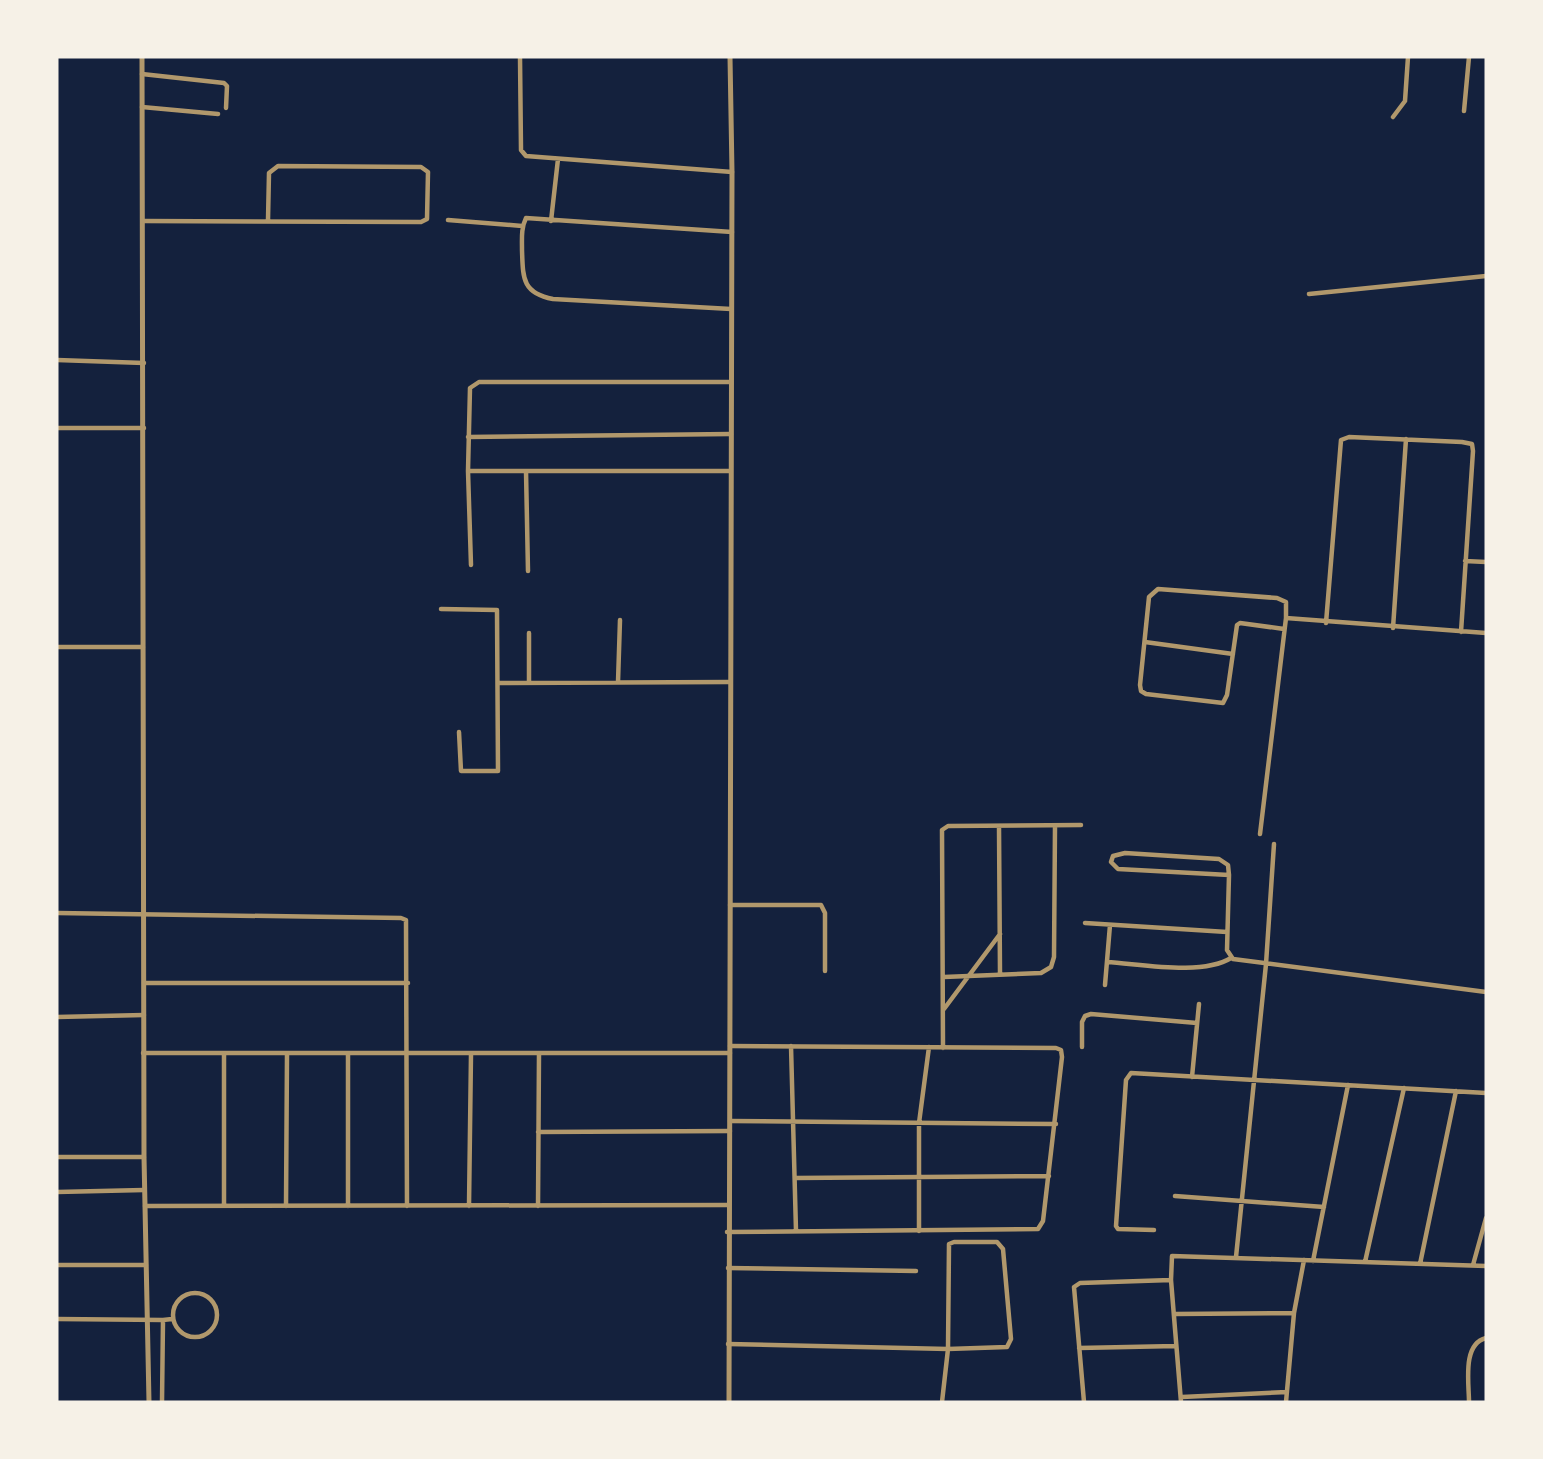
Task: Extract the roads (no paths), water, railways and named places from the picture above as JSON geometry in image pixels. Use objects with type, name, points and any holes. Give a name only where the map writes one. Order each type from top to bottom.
[{"type":"street","points":[[142,57],[143,1053],[149,1402]]},
{"type":"street","points":[[520,57],[521,150],[526,156],[732,172]]},
{"type":"street","points":[[729,1402],[727,1232],[730,1131],[729,682],[732,232],[730,57]]},
{"type":"street","points":[[1393,117],[1405,101],[1408,57]]},
{"type":"street","points":[[1464,111],[1469,57]]},
{"type":"street","points":[[142,74],[224,83],[227,86],[226,108]]},
{"type":"street","points":[[142,107],[218,114]]},
{"type":"street","points":[[551,221],[558,159]]},
{"type":"street","points":[[143,221],[425,221],[427,219],[428,172],[421,167],[278,166],[268,173],[268,220]]},
{"type":"street","points":[[731,309],[553,299],[535,294],[527,285],[523,275],[522,226],[525,218],[732,232]]},
{"type":"street","points":[[448,220],[522,226]]},
{"type":"street","points":[[1309,294],[1486,276]]},
{"type":"street","points":[[57,360],[144,363]]},
{"type":"street","points":[[471,565],[468,437],[469,393],[472,385],[479,382],[731,382]]},
{"type":"street","points":[[57,428],[144,428]]},
{"type":"street","points":[[468,437],[731,434]]},
{"type":"street","points":[[1326,623],[1341,441],[1346,437],[1462,442],[1473,446],[1461,632]]},
{"type":"street","points":[[1393,628],[1406,439]]},
{"type":"street","points":[[468,471],[730,471]]},
{"type":"street","points":[[525,471],[528,571]]},
{"type":"street","points":[[1465,561],[1486,562]]},
{"type":"street","points":[[1260,834],[1287,604],[1282,598],[1158,589],[1149,597],[1141,691],[1218,704],[1224,702],[1239,623],[1284,628]]},
{"type":"street","points":[[441,609],[497,610],[500,683],[498,771],[462,772],[459,732]]},
{"type":"street","points":[[1286,618],[1326,623],[1486,633]]},
{"type":"street","points":[[618,682],[620,620]]},
{"type":"street","points":[[529,633],[529,683]]},
{"type":"street","points":[[1145,642],[1233,654]]},
{"type":"street","points":[[57,647],[143,647]]},
{"type":"street","points":[[500,683],[729,682]]},
{"type":"street","points":[[943,1048],[942,830],[948,826],[1081,825]]},
{"type":"street","points":[[999,826],[1000,974]]},
{"type":"street","points":[[944,977],[1045,972],[1053,963],[1055,826]]},
{"type":"street","points":[[1236,1257],[1266,964],[1274,843]]},
{"type":"street","points":[[1229,875],[1118,869],[1112,862],[1113,856],[1125,853],[1219,859],[1228,865],[1229,875],[1227,952],[1231,958]]},
{"type":"street","points":[[730,905],[821,905],[825,913],[825,971]]},
{"type":"street","points":[[57,913],[404,918],[408,923],[407,1206]]},
{"type":"street","points":[[1085,923],[1227,932]]},
{"type":"street","points":[[1105,985],[1110,925]]},
{"type":"street","points":[[944,1009],[1000,934]]},
{"type":"street","points":[[1107,962],[1200,967],[1219,965],[1231,958],[1486,992]]},
{"type":"street","points":[[144,983],[408,983]]},
{"type":"street","points":[[1192,1077],[1199,1004]]},
{"type":"street","points":[[1083,1047],[1082,1022],[1085,1016],[1091,1014],[1197,1023]]},
{"type":"street","points":[[57,1017],[144,1015]]},
{"type":"street","points":[[791,1046],[796,1232]]},
{"type":"street","points":[[143,1053],[471,1054],[791,1046],[1056,1048],[1061,1050],[1056,1124],[1043,1221],[1038,1229],[727,1232]]},
{"type":"street","points":[[919,1231],[919,1123],[929,1047]]},
{"type":"street","points":[[224,1053],[224,1206]]},
{"type":"street","points":[[537,1206],[539,1053]]},
{"type":"street","points":[[286,1206],[287,1054]]},
{"type":"street","points":[[348,1054],[348,1206]]},
{"type":"street","points":[[469,1206],[471,1054]]},
{"type":"street","points":[[1154,1230],[1118,1229],[1116,1226],[1126,1080],[1131,1073],[1486,1093]]},
{"type":"street","points":[[1313,1261],[1348,1085]]},
{"type":"street","points":[[1365,1262],[1404,1088]]},
{"type":"street","points":[[1420,1264],[1456,1091]]},
{"type":"street","points":[[730,1122],[1056,1124]]},
{"type":"street","points":[[538,1132],[730,1131]]},
{"type":"street","points":[[57,1157],[144,1157]]},
{"type":"street","points":[[796,1178],[1049,1176]]},
{"type":"street","points":[[57,1192],[144,1190]]},
{"type":"street","points":[[1175,1196],[1324,1207]]},
{"type":"street","points":[[145,1206],[729,1205]]},
{"type":"street","points":[[1473,1265],[1486,1218]]},
{"type":"street","points":[[729,1344],[948,1349],[1007,1347],[1011,1342],[1003,1249],[997,1242],[954,1242],[949,1245],[948,1349],[942,1402]]},
{"type":"street","points":[[1287,1392],[1181,1400],[1171,1280],[1172,1256],[1486,1266]]},
{"type":"street","points":[[1286,1402],[1294,1313],[1304,1260]]},
{"type":"street","points":[[57,1265],[146,1265]]},
{"type":"street","points":[[728,1268],[916,1271]]},
{"type":"street","points":[[1084,1402],[1073,1291],[1077,1284],[1171,1280]]},
{"type":"street","points":[[195,1293],[204,1294],[215,1302],[218,1312],[217,1322],[208,1333],[195,1338],[181,1333],[172,1319],[173,1308],[180,1298],[195,1293]]},
{"type":"street","points":[[1175,1314],[1294,1313]]},
{"type":"street","points":[[57,1319],[172,1319]]},
{"type":"street","points":[[162,1402],[163,1320]]},
{"type":"street","points":[[1469,1402],[1469,1357],[1474,1345],[1486,1338]]},
{"type":"street","points":[[1079,1348],[1176,1346]]}]
